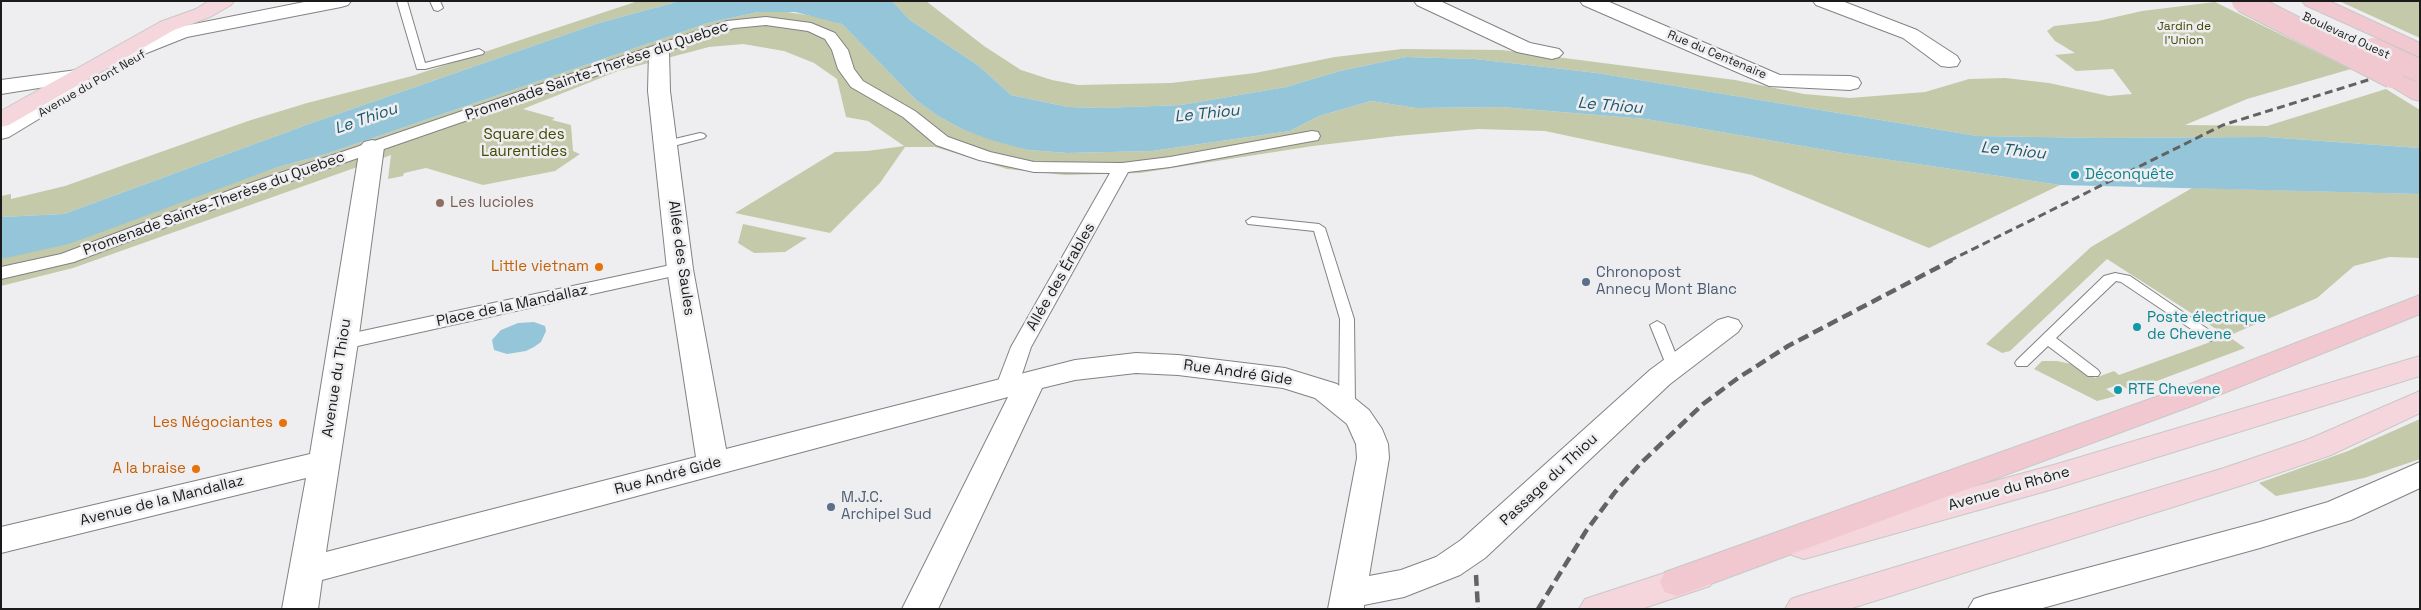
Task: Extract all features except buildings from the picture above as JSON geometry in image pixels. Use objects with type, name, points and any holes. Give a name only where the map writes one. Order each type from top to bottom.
[{"type":"highway","points":[[2243,1],[2362,61],[2420,94]]},
{"type":"highway","name":"Boulevard Ouest","points":[[2272,1],[2420,71]]},
{"type":"highway","name":"Boulevard Ouest","points":[[2312,1],[2420,51]]},
{"type":"highway","points":[[1676,582],[2178,400],[2420,304]]},
{"type":"main road","name":"Avenue du Pont Neuf","points":[[8,116],[167,26],[203,13],[224,1]]},
{"type":"main road","name":"Avenue du Pont Neuf","points":[[1,132],[39,115],[181,32],[195,23],[203,13]]},
{"type":"main road","name":"Avenue du Rhône","points":[[1597,609],[1676,582],[2066,473],[2420,366]]},
{"type":"main road","points":[[1803,609],[2235,476],[2320,447],[2420,401]]},
{"type":"street","points":[[240,1],[241,6],[250,10],[288,12]]},
{"type":"street","points":[[181,32],[341,1]]},
{"type":"street","points":[[1424,1],[1524,48],[1552,53]]},
{"type":"street","name":"Rue du Centenaire","points":[[1590,1],[1777,81],[1850,83]]},
{"type":"street","points":[[1823,1],[1910,34],[1950,61]]},
{"type":"street","name":"Promenade Sainte-Therèse du Quebec","points":[[1,273],[67,258],[242,192],[659,51],[732,24],[766,20],[811,27],[830,36],[840,50],[846,69],[857,84],[910,114],[942,141],[985,156],[1034,167],[1122,168],[1170,162],[1312,136]]},
{"type":"street","name":"Avenue du Pont Neuf","points":[[77,76],[181,32]]},
{"type":"street","name":"Allée des Saules","points":[[659,51],[659,91],[680,269],[713,464]]},
{"type":"street","points":[[1,86],[77,76],[77,81],[72,89],[1,132]]},
{"type":"street","points":[[1,93],[14,98],[8,116]]},
{"type":"street","name":"Avenue du Thiou","points":[[300,609],[344,342],[372,147]]},
{"type":"street","name":"Allée des Érables","points":[[1018,385],[1021,347],[1122,168]]},
{"type":"street","name":"Place de la Mandallaz","points":[[344,342],[680,269]]},
{"type":"street","name":"Passage du Thiou","points":[[1348,602],[1448,566],[1474,549],[1674,367],[1728,326]]},
{"type":"street","name":"Rue André Gide","points":[[306,572],[1076,370],[1136,363],[1178,365],[1285,378],[1326,391],[1347,406],[1367,429],[1372,444],[1373,458],[1348,602]]},
{"type":"street","points":[[920,609],[1018,385]]},
{"type":"street","name":"Avenue de la Mandallaz","points":[[1,540],[323,462]]},
{"type":"street","points":[[1986,609],[2260,536],[2339,511],[2420,474]]},
{"type":"lane","points":[[405,2],[421,68],[479,52]]},
{"type":"lane","points":[[666,144],[700,136]]},
{"type":"lane","points":[[1252,221],[1319,228],[1347,319],[1347,406]]},
{"type":"lane","points":[[2022,363],[2109,279],[2115,277],[2125,279],[2211,336]]},
{"type":"lane","points":[[1657,324],[1674,367]]},
{"type":"lane","points":[[2047,339],[2094,373]]},
{"type":"green space","points":[[638,1],[680,1],[599,23],[309,124],[64,214],[1,217],[1,196],[11,194],[11,199],[65,186],[248,121],[307,103],[412,76]]},
{"type":"green space","name":"Jardin de l'Union","points":[[892,1],[926,1],[984,46],[1021,70],[1052,80],[1078,85],[1171,83],[1255,73],[1335,57],[1402,49],[1502,50],[1735,80],[1804,94],[1850,98],[1925,92],[1969,79],[2005,78],[2049,83],[2109,96],[2132,94],[2113,69],[2076,71],[2055,55],[2075,53],[2055,41],[2047,31],[2054,26],[2098,21],[2142,11],[2215,2],[2351,69],[2247,99],[2185,125],[2267,126],[2386,89],[2420,110],[2420,148],[2266,137],[2100,138],[1977,136],[1597,73],[1475,59],[1406,57],[1340,71],[1286,87],[1181,105],[1102,108],[1068,107],[1011,95],[979,66],[910,20]]},
{"type":"green space","points":[[2339,1],[2420,1],[2420,38]]},
{"type":"green space","name":"Square des Laurentides","points":[[781,11],[825,18],[842,24],[916,100],[938,116],[962,129],[1028,150],[1067,153],[1152,151],[1290,131],[1319,116],[1371,101],[1416,108],[1501,107],[1646,119],[1843,153],[2060,185],[1929,248],[1752,175],[1545,131],[1478,129],[1397,136],[1313,146],[1140,173],[1065,175],[1007,169],[935,147],[905,147],[880,183],[830,233],[735,213],[835,152],[867,151],[904,146],[868,121],[846,117],[837,79],[814,63],[784,51],[743,44],[709,47],[618,71],[523,109],[555,118],[552,120],[571,125],[573,151],[580,154],[555,171],[483,185],[426,168],[388,179],[391,155],[73,268],[1,286],[1,259],[275,168],[329,153],[708,23],[758,12]]},
{"type":"green space","points":[[2192,188],[2420,194],[2420,258],[2389,257],[2354,266],[2317,298],[2228,336],[2245,348],[2130,391],[2120,384],[2106,389],[2116,396],[2097,401],[2034,369],[2042,361],[2057,361],[2071,364],[2095,378],[2114,371],[2119,375],[2227,336],[2107,259],[2010,351],[2002,353],[1986,344],[2091,247]]},
{"type":"green space","points":[[743,224],[807,238],[785,252],[754,253],[738,243]]},
{"type":"green space","points":[[2420,419],[2420,459],[2364,478],[2276,496],[2259,483],[2348,451]]},
{"type":"water","name":"Le Thiou","points":[[680,1],[892,1],[910,20],[979,66],[1011,95],[1068,107],[1102,108],[1181,105],[1286,87],[1340,71],[1406,57],[1475,59],[1597,73],[1977,136],[2100,138],[2266,137],[2420,148],[2420,194],[2060,185],[1843,153],[1646,119],[1501,107],[1416,108],[1371,101],[1319,116],[1290,131],[1152,151],[1067,153],[1028,150],[991,140],[962,129],[938,116],[916,100],[842,24],[795,12],[758,12],[708,23],[329,153],[275,168],[69,244],[1,259],[1,217],[64,214],[309,124],[599,23]]},
{"type":"water","points":[[534,322],[545,326],[546,331],[541,342],[534,347],[526,351],[507,354],[494,350],[492,340],[501,330],[518,323]]},
{"type":"railway","points":[[1949,261],[2223,125],[2368,80],[2420,69]]},
{"type":"railway","points":[[1538,609],[1586,531],[1615,492],[1641,463],[1703,404],[1738,378],[1788,346],[1952,260]]},
{"type":"railway","points":[[1476,575],[1478,609]]},
{"type":"place","name":"Déconquête","points":[[2075,175]]},
{"type":"place","name":"Les lucioles","points":[[440,203]]},
{"type":"place","name":"Little vietnam","points":[[599,267]]},
{"type":"place","name":"Chronopost Annecy Mont Blanc","points":[[1586,282]]},
{"type":"place","name":"Poste électrique de Chevene","points":[[2137,327]]},
{"type":"place","name":"RTE Chevene","points":[[2118,390]]},
{"type":"place","name":"Les Négociantes","points":[[283,423]]},
{"type":"place","name":"A la braise","points":[[196,469]]},
{"type":"place","name":"M.J.C. Archipel Sud","points":[[831,507]]}]
